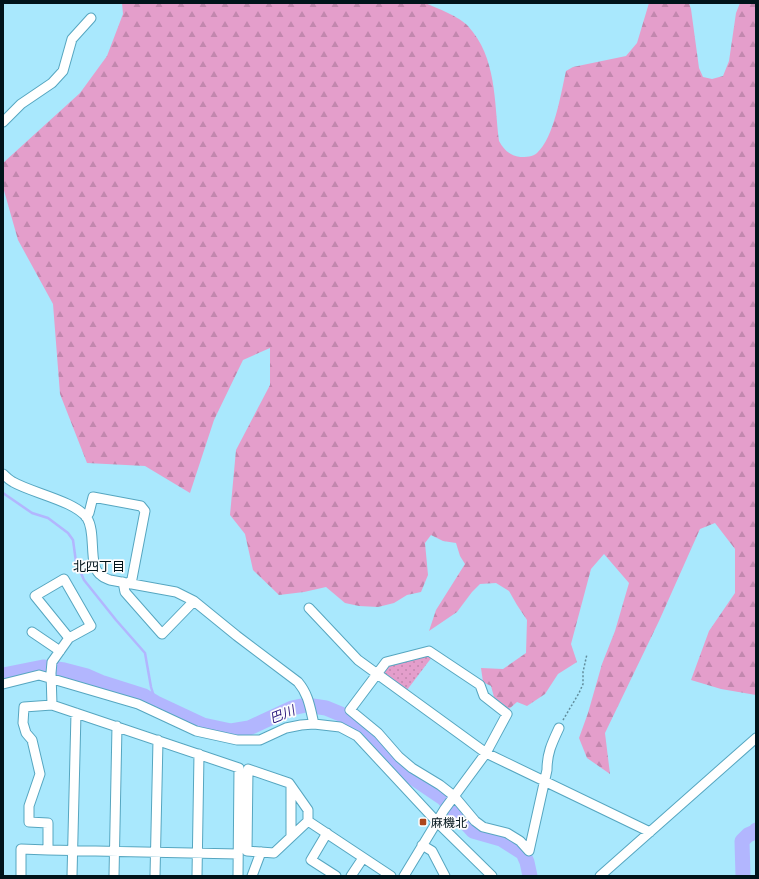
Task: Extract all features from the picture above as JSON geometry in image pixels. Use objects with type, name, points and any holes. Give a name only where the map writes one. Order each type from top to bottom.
[{"type":"street","points":[[3,122],[21,104],[52,83],[63,71],[72,39],[91,18]]},
{"type":"street","points":[[3,474],[13,482],[63,502],[86,517],[92,532],[94,559],[96,569],[100,576],[110,580],[176,592],[194,601],[298,682],[304,688],[309,700],[314,724]]},
{"type":"street","points":[[86,517],[89,513],[93,497],[141,506],[145,511],[125,592],[162,634],[194,601]]},
{"type":"street","points":[[52,705],[52,662],[69,638],[91,626],[64,579],[35,596],[69,638]]},
{"type":"street","points":[[309,608],[358,660],[486,753],[650,832]]},
{"type":"street","points":[[32,632],[60,651]]},
{"type":"street","points":[[404,876],[444,810],[454,796],[486,753],[506,714],[484,696],[480,685],[429,651],[386,662],[350,710],[378,733],[399,757],[412,768],[440,785],[454,796],[475,821],[483,827],[507,833],[520,841],[529,851],[544,781],[547,757],[550,746],[559,728]]},
{"type":"street","points":[[3,684],[39,675],[51,676],[138,704],[196,731],[237,740],[260,740],[286,728],[301,725],[314,724],[340,727],[356,736],[437,822],[492,876]]},
{"type":"street","points":[[48,850],[48,823],[29,822],[29,806],[40,774],[32,740],[26,733],[23,723],[24,707],[52,705],[239,768],[238,876]]},
{"type":"street","points":[[72,876],[76,713]]},
{"type":"street","points":[[114,876],[117,726]]},
{"type":"street","points":[[600,876],[756,738]]},
{"type":"street","points":[[155,876],[158,740]]},
{"type":"street","points":[[196,876],[199,754]]},
{"type":"street","points":[[248,769],[289,783],[308,810],[308,821],[274,853],[247,851],[248,769]]},
{"type":"street","points":[[291,786],[292,837]]},
{"type":"street","points":[[308,821],[391,876]]},
{"type":"street","points":[[327,833],[311,860],[336,876]]},
{"type":"street","points":[[422,845],[432,851],[445,876]]},
{"type":"street","points":[[21,876],[21,849],[238,854]]},
{"type":"street","points":[[252,876],[261,852]]},
{"type":"street","points":[[352,876],[364,858]]},
{"type":"path","points":[[559,728],[583,684],[583,672],[587,654]]},
{"type":"green space","points":[[122,3],[425,3],[460,19],[468,26],[477,38],[489,66],[492,80],[495,95],[499,141],[507,152],[520,157],[534,155],[537,153],[548,137],[556,115],[566,71],[573,67],[626,56],[637,43],[649,3],[689,3],[699,68],[703,77],[712,79],[723,76],[729,61],[736,13],[740,3],[756,3],[756,695],[721,689],[691,680],[709,631],[735,593],[735,549],[715,523],[700,529],[659,621],[605,733],[610,774],[587,758],[579,738],[602,664],[615,631],[629,583],[604,554],[591,569],[571,644],[577,662],[558,674],[545,694],[527,706],[517,702],[509,709],[494,697],[491,686],[483,682],[481,668],[503,669],[526,653],[527,620],[509,591],[496,583],[480,584],[457,612],[429,631],[436,610],[465,564],[460,556],[456,543],[443,541],[431,535],[425,543],[428,575],[421,592],[407,595],[394,603],[378,607],[359,606],[345,603],[326,587],[304,592],[279,595],[253,570],[245,534],[230,515],[236,450],[270,385],[270,348],[243,360],[214,420],[190,493],[145,466],[87,463],[60,394],[53,304],[18,240],[3,187],[3,163],[80,93],[107,56],[123,14]]},
{"type":"green space","points":[[427,654],[432,657],[407,690],[382,672],[387,665]]},
{"type":"waterway","points":[[3,493],[32,513],[48,518],[68,533],[73,540],[76,562],[84,580],[145,653],[151,687],[156,703]]},
{"type":"waterway","name":"巴川","points":[[3,675],[43,667],[64,670],[87,676],[103,683],[144,696],[203,725],[231,731],[249,728],[292,708],[306,705],[326,708],[343,715],[373,739],[403,771],[443,798],[473,831],[501,839],[523,853],[527,862],[530,876]]},
{"type":"waterway","points":[[743,876],[742,841],[756,830]]},
{"type":"place","name":"麻機北","points":[[423,822]]},
{"type":"district","name":"北四丁目","points":[[99,566]]}]
